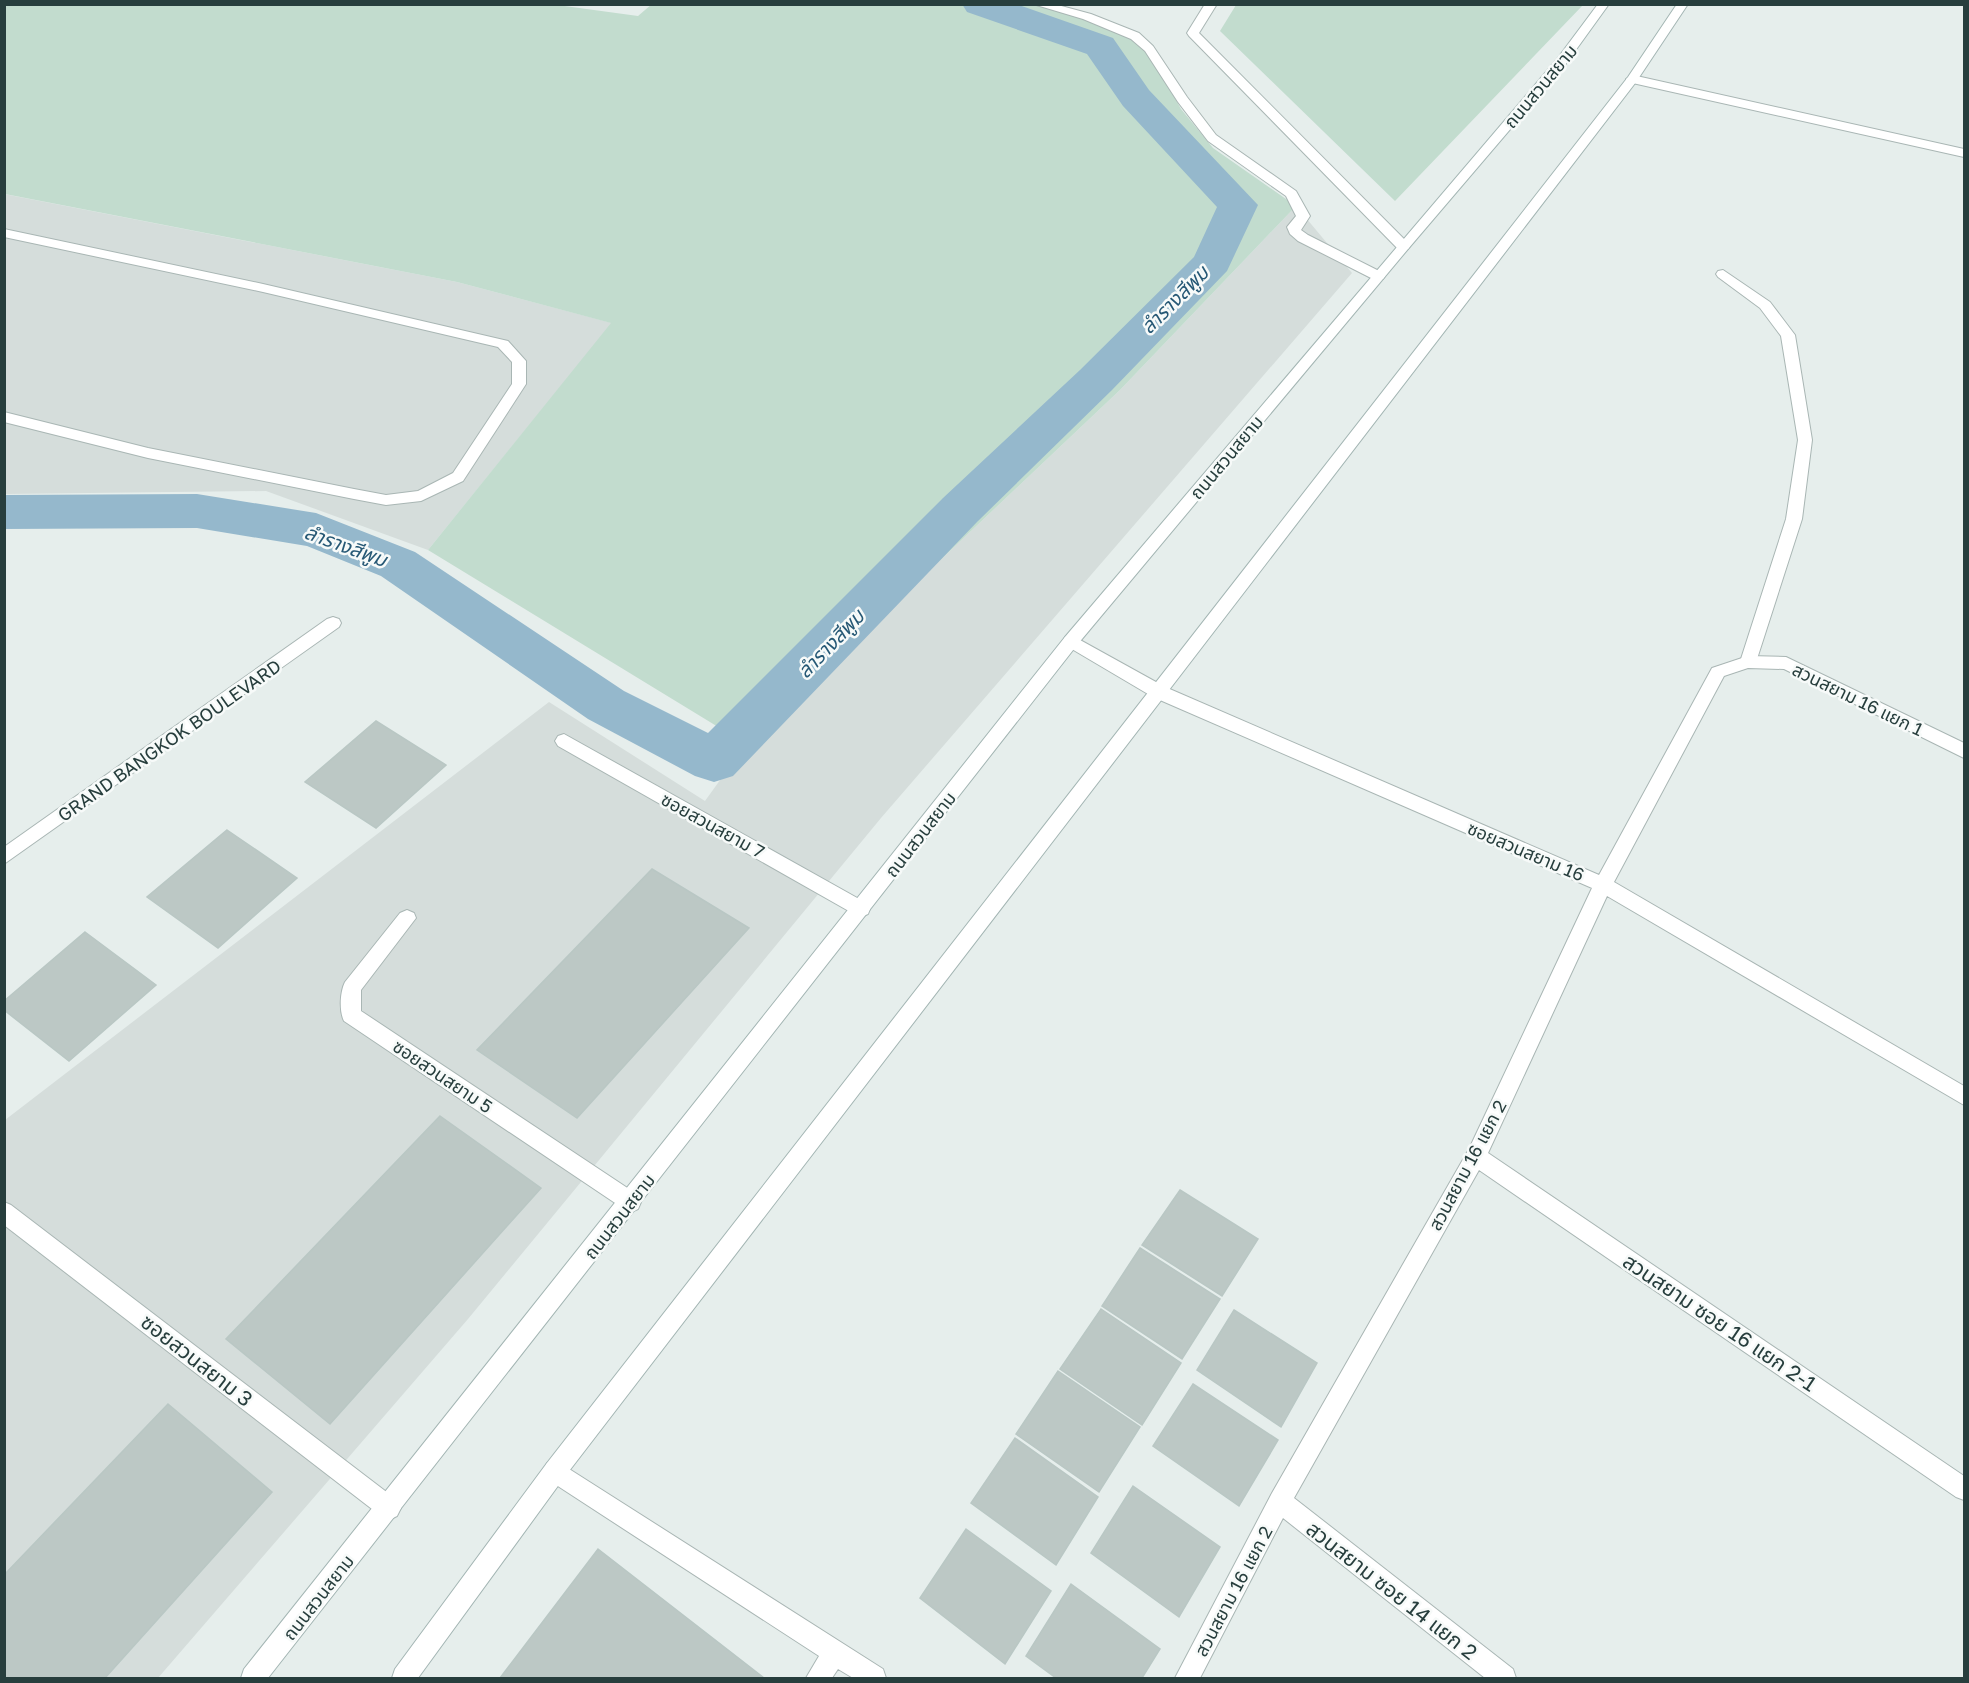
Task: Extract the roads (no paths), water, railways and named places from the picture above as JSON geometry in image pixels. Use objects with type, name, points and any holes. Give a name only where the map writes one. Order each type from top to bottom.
[{"type":"street","points":[[1038,4],[1087,16],[1135,36],[1149,48],[1182,99],[1212,138],[1291,194],[1303,216],[1294,227],[1295,231],[1303,238],[1378,276]]},
{"type":"street","points":[[1211,4],[1193,33],[1403,246]]},
{"type":"street","name":"ถนนสวนสยาม","points":[[253,1678],[631,1202],[1071,641],[1561,62],[1604,4]]},
{"type":"street","points":[[404,1678],[555,1471],[1632,79],[1683,4]]},
{"type":"street","points":[[1632,79],[1965,153]]},
{"type":"street","points":[[4,233],[263,288],[503,344],[519,361],[519,384],[458,477],[421,496],[386,500],[148,453],[4,417]]},
{"type":"street","points":[[1723,274],[1765,305],[1788,335],[1805,440],[1794,519],[1748,662]]},
{"type":"street","name":"GRAND BANGKOK BOULEVARD","points":[[4,857],[333,623]]},
{"type":"street","name":"ซอยสวนสยาม 16","points":[[1071,641],[1159,692],[1603,885],[1965,1095]]},
{"type":"street","name":"สวนสยาม 16 แยก 1","points":[[1748,662],[1786,663],[1965,751]]},
{"type":"street","name":"สวนสยาม 16 แยก 2","points":[[1187,1678],[1280,1501],[1476,1156],[1603,885],[1718,672],[1748,662]]},
{"type":"street","name":"ซอยสวนสยาม 7","points":[[564,741],[861,909]]},
{"type":"street","name":"ซอยสวนสยาม 5","points":[[406,918],[352,988],[351,1015],[631,1202]]},
{"type":"street","name":"สวนสยาม ซอย 16 แยก 2-1","points":[[1476,1156],[1965,1489]]},
{"type":"street","name":"ซอยสวนสยาม 3","points":[[4,1212],[389,1508]]},
{"type":"street","points":[[555,1471],[874,1678]]},
{"type":"street","name":"สวนสยาม ซอย 14 แยก 2","points":[[1280,1501],[1504,1678]]},
{"type":"street","points":[[818,1678],[835,1653]]},
{"type":"waterway","name":"ลำรางสีพูม","points":[[4,512],[197,511],[316,530],[398,564],[606,705],[714,761],[960,510],[1096,380],[1212,262],[1238,205],[1136,98],[1100,46],[980,4]]}]
